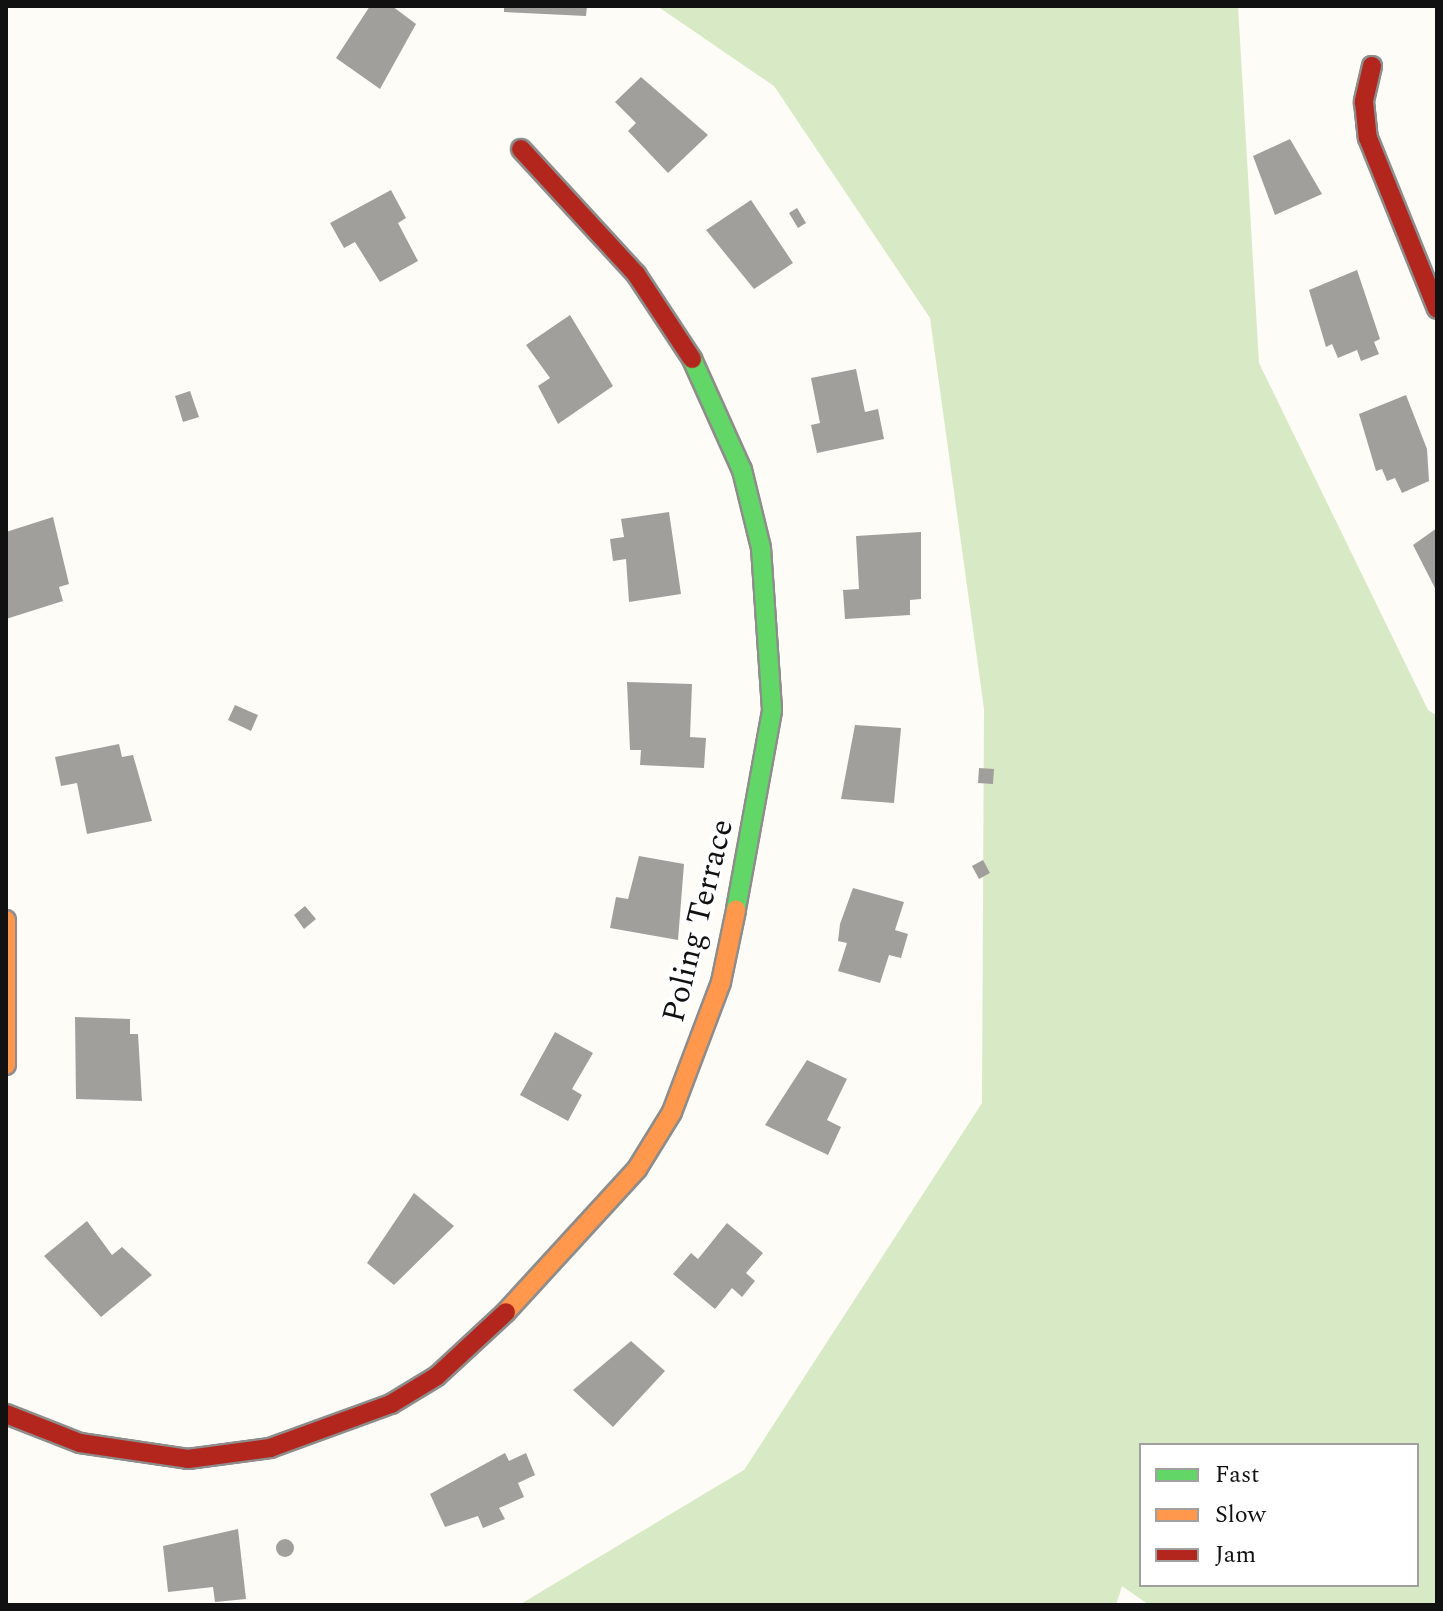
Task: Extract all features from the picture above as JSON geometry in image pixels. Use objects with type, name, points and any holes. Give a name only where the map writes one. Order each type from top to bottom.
[{"type":"street","points":[[1372,66],[1364,102],[1368,138],[1437,309]]},
{"type":"street","name":"Poling Terrace","points":[[6,1414],[80,1443],[188,1459],[270,1448],[391,1404],[486,1333],[637,1169],[696,1053],[732,936],[772,711],[761,548],[742,470],[692,359],[636,274],[521,149]]},
{"type":"street","points":[[6,920],[6,1065]]},
{"type":"green space","points":[[657,6],[1238,6],[1259,363],[1428,710],[1437,716],[1437,1605],[1149,1605],[1122,1586],[1116,1605],[519,1605],[744,1470],[982,1103],[984,709],[930,318],[774,86]]},
{"type":"building","points":[[370,6],[392,6],[416,24],[380,89],[336,58]]},
{"type":"building","points":[[504,6],[587,6],[586,16],[504,12]]},
{"type":"building","points":[[641,77],[708,135],[668,173],[628,131],[636,123],[615,102]]},
{"type":"building","points":[[1290,139],[1322,194],[1275,215],[1253,156]]},
{"type":"building","points":[[391,190],[406,218],[398,223],[418,261],[380,282],[355,242],[344,248],[330,223]]},
{"type":"building","points":[[751,200],[793,263],[754,289],[706,230]]},
{"type":"building","points":[[797,208],[806,223],[798,228],[789,213]]},
{"type":"building","points":[[1357,270],[1380,339],[1374,342],[1379,354],[1361,361],[1357,350],[1338,358],[1332,344],[1326,347],[1309,290]]},
{"type":"building","points":[[570,315],[613,386],[558,424],[538,386],[550,378],[526,345]]},
{"type":"building","points":[[856,369],[865,412],[878,409],[884,439],[817,453],[811,425],[820,423],[811,378]]},
{"type":"building","points":[[190,391],[199,417],[183,422],[175,396]]},
{"type":"building","points":[[1406,395],[1427,449],[1429,481],[1402,493],[1395,478],[1387,481],[1382,469],[1376,471],[1359,414]]},
{"type":"building","points":[[669,512],[681,594],[629,602],[626,559],[613,561],[610,539],[624,537],[621,519]]},
{"type":"building","points":[[53,517],[69,584],[59,587],[63,601],[6,619],[6,532]]},
{"type":"building","points":[[1437,528],[1437,592],[1413,545]]},
{"type":"building","points":[[921,532],[921,599],[910,600],[910,615],[845,619],[843,590],[859,589],[856,536]]},
{"type":"building","points":[[627,682],[692,684],[690,737],[706,738],[704,768],[640,765],[641,750],[630,750]]},
{"type":"building","points":[[235,705],[258,715],[251,731],[228,720]]},
{"type":"building","points":[[855,725],[901,728],[894,803],[841,799]]},
{"type":"building","points":[[119,744],[122,757],[133,755],[152,821],[87,834],[77,783],[61,786],[55,757]]},
{"type":"building","points":[[979,768],[994,769],[993,784],[978,783]]},
{"type":"building","points":[[639,856],[684,864],[678,940],[610,928],[616,897],[628,899]]},
{"type":"building","points":[[983,860],[990,873],[979,879],[972,866]]},
{"type":"building","points":[[853,888],[904,902],[895,930],[908,934],[901,958],[889,955],[880,983],[838,971],[847,943],[838,941],[840,924]]},
{"type":"building","points":[[305,906],[316,919],[304,929],[294,915]]},
{"type":"building","points":[[75,1017],[130,1019],[130,1034],[138,1034],[142,1101],[76,1099]]},
{"type":"building","points":[[555,1032],[593,1053],[572,1089],[582,1095],[568,1121],[520,1095]]},
{"type":"building","points":[[807,1060],[847,1079],[827,1120],[841,1127],[828,1155],[765,1125]]},
{"type":"building","points":[[414,1193],[454,1226],[394,1285],[367,1263]]},
{"type":"building","points":[[87,1221],[112,1255],[122,1247],[152,1275],[101,1317],[44,1256]]},
{"type":"building","points":[[727,1223],[763,1253],[746,1273],[755,1281],[742,1297],[732,1288],[715,1309],[673,1274],[691,1253],[698,1259]]},
{"type":"building","points":[[631,1341],[665,1371],[613,1427],[573,1390]]},
{"type":"building","points":[[505,1453],[509,1461],[526,1453],[535,1475],[518,1483],[524,1497],[499,1508],[505,1519],[483,1528],[478,1516],[445,1527],[430,1494]]},
{"type":"building","points":[[238,1529],[246,1599],[215,1602],[213,1587],[168,1592],[163,1546]]},
{"type":"building","points":[[285,1539],[294,1548],[285,1557],[276,1548]]},
{"type":"traffic: fast","points":[[692,359],[742,470],[761,548],[772,711],[736,910]]},
{"type":"traffic: slow","points":[[506,1312],[637,1169],[672,1112],[721,982],[736,910]]},
{"type":"traffic: slow","points":[[6,920],[6,1065]]},
{"type":"traffic: jam","points":[[1372,66],[1364,102],[1368,138],[1437,309]]},
{"type":"traffic: jam","points":[[521,149],[636,274],[692,359]]},
{"type":"traffic: jam","points":[[6,1414],[80,1443],[188,1459],[270,1448],[391,1404],[437,1376],[506,1312]]}]
